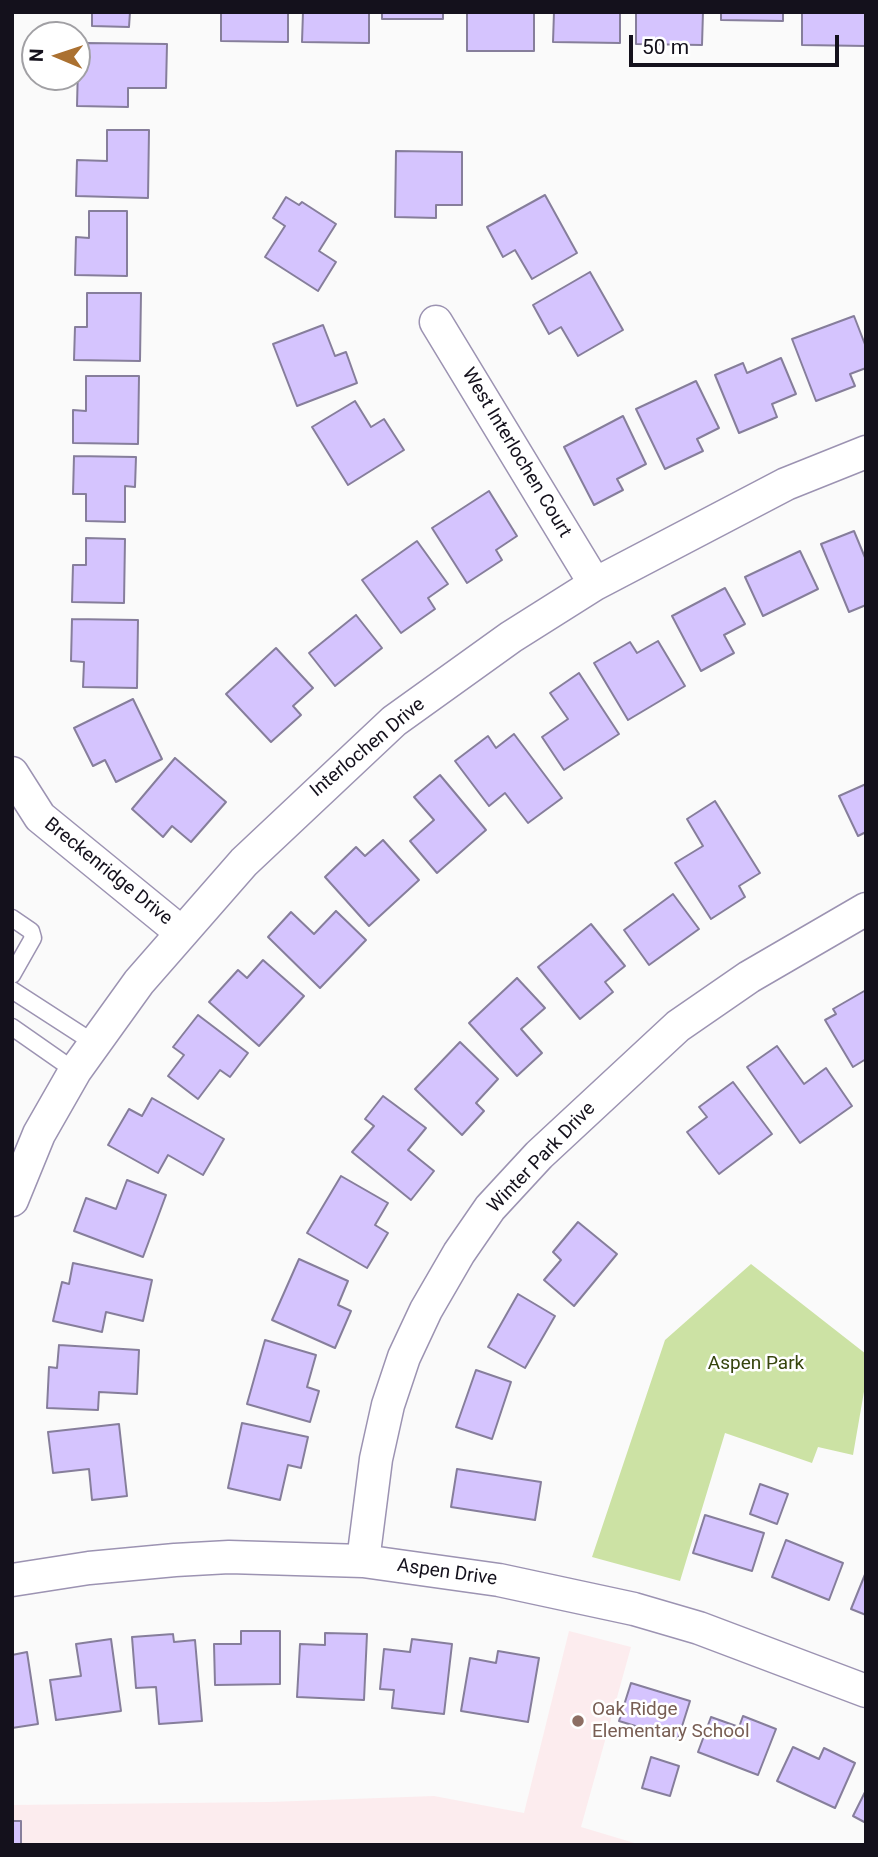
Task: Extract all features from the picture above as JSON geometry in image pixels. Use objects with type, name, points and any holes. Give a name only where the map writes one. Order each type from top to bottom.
[{"type":"street","name":"West Interlochen Court","points":[[436,322],[595,584]]},
{"type":"street","name":"Interlochen Drive","points":[[12,1200],[39,1135],[75,1071],[139,982],[244,862],[394,721],[511,637],[595,584],[786,484],[866,452]]},
{"type":"street","name":"Breckenridge Drive","points":[[12,773],[40,817],[182,933]]},
{"type":"street","name":"Winter Park Drive","points":[[363,1560],[376,1459],[388,1405],[404,1357],[452,1265],[490,1209],[539,1155],[678,1026],[770,964],[866,909]]},
{"type":"street","name":"Aspen Drive","points":[[12,1580],[175,1560],[229,1557],[363,1560],[499,1580],[634,1609],[699,1628],[866,1691]]},
{"type":"lane","points":[[12,918],[31,931],[33,938],[12,975]]},
{"type":"lane","points":[[12,990],[94,1043]]},
{"type":"lane","points":[[12,1027],[75,1071]]},
{"type":"shaded area","name":"Oak Ridge Elementary School","points":[[569,1631],[631,1647],[581,1827],[641,1845],[12,1845],[12,1805],[269,1802],[434,1796],[524,1813]]},
{"type":"green space","name":"Aspen Park","points":[[751,1264],[866,1354],[866,1380],[853,1455],[818,1447],[812,1463],[725,1433],[680,1581],[592,1557],[665,1340]]},
{"type":"building","points":[[92,12],[130,12],[129,27],[92,26]]},
{"type":"building","points":[[221,12],[288,12],[288,42],[221,41]]},
{"type":"building","points":[[303,12],[369,12],[369,43],[302,42]]},
{"type":"building","points":[[382,12],[443,12],[443,19],[382,19]]},
{"type":"building","points":[[467,12],[534,12],[534,51],[467,51]]},
{"type":"building","points":[[554,12],[620,12],[620,43],[553,42]]},
{"type":"building","points":[[636,12],[703,12],[702,45],[636,44]]},
{"type":"building","points":[[721,12],[783,12],[783,21],[721,20]]},
{"type":"building","points":[[802,12],[866,12],[866,46],[802,45]]},
{"type":"building","points":[[91,43],[167,44],[166,88],[128,88],[128,107],[77,106],[77,91],[91,91]]},
{"type":"building","points":[[107,130],[149,130],[148,198],[76,196],[77,160],[107,161]]},
{"type":"building","points":[[396,151],[462,152],[462,205],[436,205],[436,218],[395,217]]},
{"type":"building","points":[[545,195],[577,253],[532,279],[515,250],[503,257],[487,227]]},
{"type":"building","points":[[286,197],[299,205],[302,202],[336,224],[319,251],[336,262],[318,291],[265,257],[285,226],[273,218]]},
{"type":"building","points":[[89,211],[127,211],[127,276],[75,275],[76,237],[89,238]]},
{"type":"building","points":[[590,272],[623,330],[578,356],[561,327],[549,334],[533,305]]},
{"type":"building","points":[[87,293],[141,293],[140,361],[74,360],[75,327],[87,327]]},
{"type":"building","points":[[854,316],[866,347],[866,368],[850,374],[855,386],[816,401],[792,339]]},
{"type":"building","points":[[323,325],[335,356],[346,352],[357,383],[297,406],[273,344]]},
{"type":"building","points":[[781,358],[796,394],[772,404],[777,417],[739,433],[715,375],[743,363],[747,373]]},
{"type":"building","points":[[86,376],[139,376],[138,444],[73,443],[73,410],[86,411]]},
{"type":"building","points":[[696,381],[719,428],[697,439],[703,451],[665,469],[636,409]]},
{"type":"building","points":[[355,401],[371,427],[384,419],[404,450],[348,485],[312,427]]},
{"type":"building","points":[[623,416],[646,464],[617,479],[623,490],[594,505],[564,447]]},
{"type":"building","points":[[74,456],[136,457],[135,487],[125,486],[125,522],[86,521],[86,494],[73,494]]},
{"type":"building","points":[[489,491],[517,536],[496,550],[502,560],[467,583],[432,528]]},
{"type":"building","points":[[854,531],[866,560],[866,605],[849,612],[821,544]]},
{"type":"building","points":[[86,538],[125,539],[124,603],[72,602],[73,565],[86,565]]},
{"type":"building","points":[[417,541],[448,584],[428,598],[435,609],[401,633],[362,580]]},
{"type":"building","points":[[800,551],[818,589],[763,616],[745,577]]},
{"type":"building","points":[[725,588],[745,624],[724,635],[734,653],[701,671],[672,616]]},
{"type":"building","points":[[356,615],[382,648],[335,686],[309,653]]},
{"type":"building","points":[[72,619],[138,620],[137,688],[83,687],[84,662],[71,661]]},
{"type":"building","points":[[658,641],[685,686],[628,720],[594,663],[630,642],[637,653]]},
{"type":"building","points":[[276,648],[313,688],[293,706],[301,715],[271,742],[226,694]]},
{"type":"building","points":[[579,673],[619,734],[564,770],[542,737],[568,719],[550,693]]},
{"type":"building","points":[[133,699],[162,759],[116,782],[105,760],[93,766],[74,728]]},
{"type":"building","points":[[514,734],[562,798],[528,823],[505,793],[489,806],[455,761],[488,736],[496,748]]},
{"type":"building","points":[[175,758],[226,802],[191,842],[172,826],[163,837],[132,809]]},
{"type":"building","points":[[440,775],[486,830],[437,873],[410,841],[434,820],[414,797]]},
{"type":"building","points":[[866,784],[866,832],[858,836],[839,796]]},
{"type":"building","points":[[715,801],[760,873],[739,886],[745,897],[711,919],[675,863],[703,846],[687,819]]},
{"type":"building","points":[[383,840],[419,880],[369,926],[325,877],[356,847],[365,856]]},
{"type":"building","points":[[673,894],[699,929],[649,965],[624,930]]},
{"type":"building","points":[[336,911],[366,940],[320,988],[268,937],[291,912],[314,934]]},
{"type":"building","points":[[591,924],[625,966],[605,982],[613,992],[580,1019],[538,967]]},
{"type":"building","points":[[263,960],[304,996],[259,1046],[209,1002],[238,970],[247,978]]},
{"type":"building","points":[[517,978],[545,1008],[521,1029],[542,1053],[517,1076],[469,1023]]},
{"type":"building","points":[[866,990],[866,1059],[853,1067],[825,1020],[836,1014],[833,1009]]},
{"type":"building","points":[[198,1015],[248,1053],[230,1077],[220,1070],[198,1099],[168,1076],[184,1055],[173,1047]]},
{"type":"building","points":[[460,1042],[498,1079],[476,1103],[484,1111],[462,1135],[415,1089]]},
{"type":"building","points":[[777,1046],[804,1084],[826,1068],[852,1106],[800,1143],[747,1067]]},
{"type":"building","points":[[733,1082],[772,1134],[719,1174],[687,1132],[707,1117],[699,1107]]},
{"type":"building","points":[[383,1096],[426,1128],[408,1150],[434,1171],[411,1200],[352,1152],[374,1126],[365,1119]]},
{"type":"building","points":[[152,1098],[224,1139],[203,1175],[168,1155],[158,1173],[108,1145],[129,1109],[142,1116]]},
{"type":"building","points":[[341,1176],[388,1203],[375,1225],[388,1233],[367,1268],[307,1233]]},
{"type":"building","points":[[127,1180],[166,1195],[143,1257],[74,1231],[86,1198],[116,1209]]},
{"type":"building","points":[[578,1222],[617,1254],[574,1306],[544,1280],[561,1260],[553,1252]]},
{"type":"building","points":[[299,1259],[348,1281],[338,1305],[351,1311],[335,1348],[272,1320]]},
{"type":"building","points":[[73,1263],[152,1280],[143,1321],[106,1312],[102,1332],[53,1321],[62,1282],[69,1284]]},
{"type":"building","points":[[518,1294],[555,1316],[525,1368],[488,1347]]},
{"type":"building","points":[[265,1340],[316,1355],[307,1387],[319,1391],[310,1422],[247,1404]]},
{"type":"building","points":[[59,1345],[139,1350],[137,1394],[99,1392],[98,1410],[47,1408],[49,1367],[57,1368]]},
{"type":"building","points":[[476,1370],[511,1382],[492,1439],[456,1427]]},
{"type":"building","points":[[242,1423],[308,1437],[301,1468],[288,1465],[280,1500],[228,1488]]},
{"type":"building","points":[[119,1424],[127,1496],[92,1500],[89,1469],[53,1473],[48,1432]]},
{"type":"building","points":[[457,1469],[541,1482],[535,1520],[451,1507]]},
{"type":"building","points":[[760,1484],[788,1494],[777,1524],[750,1514]]},
{"type":"building","points":[[705,1515],[764,1533],[752,1571],[693,1553]]},
{"type":"building","points":[[786,1540],[843,1563],[829,1600],[772,1577]]},
{"type":"building","points":[[866,1572],[866,1615],[851,1609]]},
{"type":"building","points":[[241,1631],[280,1631],[280,1684],[215,1685],[214,1644],[241,1644]]},
{"type":"building","points":[[325,1633],[367,1634],[364,1700],[297,1697],[300,1644],[325,1645]]},
{"type":"building","points":[[173,1634],[174,1642],[195,1640],[202,1721],[159,1724],[156,1687],[136,1688],[132,1637]]},
{"type":"building","points":[[111,1639],[121,1711],[56,1720],[50,1680],[81,1676],[76,1644]]},
{"type":"building","points":[[412,1639],[452,1644],[444,1714],[392,1708],[394,1690],[380,1689],[384,1649],[410,1652]]},
{"type":"building","points":[[498,1651],[539,1658],[528,1722],[461,1711],[470,1658],[496,1663]]},
{"type":"building","points":[[27,1652],[38,1724],[12,1728],[12,1655]]},
{"type":"building","points":[[631,1683],[690,1701],[678,1739],[619,1721]]},
{"type":"building","points":[[743,1716],[776,1729],[758,1775],[698,1752],[711,1717],[739,1727]]},
{"type":"building","points":[[793,1747],[819,1759],[824,1748],[855,1763],[835,1808],[777,1781]]},
{"type":"building","points":[[651,1757],[679,1766],[670,1796],[642,1788]]},
{"type":"building","points":[[866,1790],[866,1823],[853,1816]]},
{"type":"building","points":[[12,1821],[21,1821],[21,1845],[12,1845]]},
{"type":"place","name":"Oak Ridge Elementary School","points":[[578,1721]]}]
